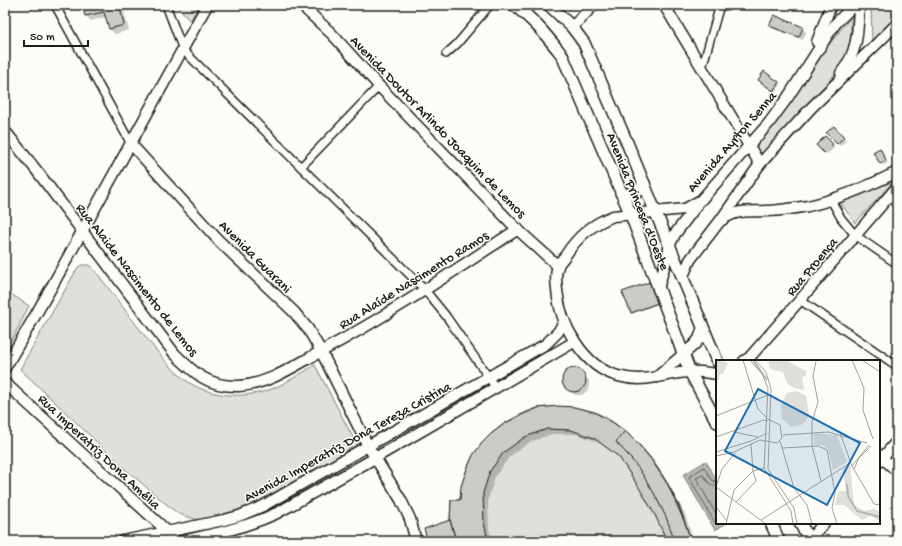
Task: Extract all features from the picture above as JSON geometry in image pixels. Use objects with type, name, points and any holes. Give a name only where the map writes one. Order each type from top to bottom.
[{"type":"main road","points":[[5,368],[207,5]]},
{"type":"main road","name":"Avenida Doutor Arlindo Joaquim de Lemos","points":[[301,5],[332,34],[379,86],[518,229],[558,266]]},
{"type":"main road","name":"Avenida Princesa d'Oeste","points":[[514,5],[527,15],[545,33],[562,55],[631,215],[690,372],[716,420]]},
{"type":"main road","name":"Avenida Princesa d'Oeste","points":[[549,5],[572,27],[584,43],[656,211],[717,360]]},
{"type":"main road","points":[[572,27],[594,5]]},
{"type":"main road","points":[[664,5],[760,164]]},
{"type":"main road","points":[[804,70],[821,35],[831,5]]},
{"type":"main road","name":"Avenida Ayrton Senna","points":[[558,266],[574,242],[592,226],[613,216],[685,209],[701,200],[773,118],[836,23],[854,5]]},
{"type":"main road","points":[[812,108],[845,68],[853,55],[858,26],[859,5]]},
{"type":"main road","points":[[682,278],[690,260],[720,221],[760,164],[812,108],[897,24]]},
{"type":"main road","name":"Rua Alaide Nascimento de Lemos","points":[[5,131],[174,353],[194,373],[222,385],[239,386],[279,376],[321,351]]},
{"type":"main road","name":"Avenida Guarani","points":[[131,144],[219,240],[294,312],[308,329],[321,351],[368,446],[401,500],[410,519],[416,541]]},
{"type":"main road","points":[[720,221],[736,212],[794,208],[831,200],[880,181],[897,172]]},
{"type":"main road","points":[[621,193],[628,195],[635,194],[640,190],[644,183]]},
{"type":"main road","points":[[744,186],[743,198],[745,204],[753,211]]},
{"type":"main road","name":"Rua Proença","points":[[747,360],[897,187]]},
{"type":"main road","points":[[658,289],[670,246],[675,234],[701,200]]},
{"type":"main road","name":"Rua Alaíde Nascimento Ramos","points":[[321,351],[354,334],[518,229]]},
{"type":"main road","points":[[558,266],[556,279],[558,299],[564,322],[574,342],[599,367],[617,376],[636,380],[690,372],[716,374]]},
{"type":"main road","name":"Avenida Imperatriz Dona Tereza Cristina","points":[[123,541],[239,516],[264,506],[546,344],[558,332],[564,322]]},
{"type":"main road","points":[[655,378],[694,345],[699,339],[703,327]]},
{"type":"main road","name":"Avenida Imperatriz Dona Tereza Cristina","points":[[182,541],[225,531],[262,520],[277,513],[375,458],[574,342]]},
{"type":"main road","name":"Rua Imperatriz Dona Amélia","points":[[5,383],[167,531],[175,541]]},
{"type":"main road","points":[[897,441],[880,458],[897,471]]},
{"type":"main road","points":[[771,524],[779,541]]},
{"type":"main road","points":[[801,524],[810,540],[823,524]]},
{"type":"street","name":"Avenida Guarani","points":[[55,5],[131,144]]},
{"type":"street","points":[[166,5],[183,50],[424,289],[446,316],[496,388]]},
{"type":"street","points":[[446,54],[457,44],[490,5]]},
{"type":"street","points":[[702,68],[720,5]]},
{"type":"street","points":[[301,167],[379,86]]},
{"type":"street","points":[[831,200],[841,218],[855,235],[897,264]]},
{"type":"street","points":[[800,300],[897,366]]},
{"type":"shaded area","points":[[177,5],[199,5],[190,21]]},
{"type":"shaded area","points":[[874,5],[897,5],[897,19],[872,44],[871,8]]},
{"type":"shaded area","points":[[851,17],[851,38],[846,56],[837,72],[764,152],[759,153],[756,147],[758,143],[801,86],[819,57]]},
{"type":"shaded area","points":[[894,181],[855,223],[840,202]]},
{"type":"shaded area","points":[[88,265],[93,268],[171,367],[184,379],[203,390],[225,395],[248,395],[259,393],[281,385],[315,365],[357,445],[273,496],[257,504],[228,514],[202,520],[179,514],[125,469],[20,369],[78,267]]},
{"type":"shaded area","points":[[5,290],[29,306],[5,354]]},
{"type":"shaded area","points":[[541,407],[574,407],[595,412],[609,419],[634,439],[655,464],[672,492],[679,506],[691,541],[456,541],[450,520],[451,500],[460,500],[469,463],[482,443],[501,426],[531,410]]},
{"type":"water","points":[[706,461],[716,479],[716,524],[725,524],[715,530],[683,475]]},
{"type":"building","points":[[82,5],[129,5],[120,7],[124,25],[109,29],[104,12],[85,16]]},
{"type":"building","points":[[774,15],[803,27],[799,37],[769,26]]},
{"type":"building","points":[[764,71],[779,82],[773,91],[758,80]]},
{"type":"building","points":[[834,126],[844,137],[837,144],[826,133]]},
{"type":"building","points":[[825,136],[833,144],[824,153],[816,145]]},
{"type":"building","points":[[880,148],[886,160],[880,164],[873,152]]},
{"type":"building","points":[[650,282],[658,303],[631,313],[622,292]]},
{"type":"building","points":[[574,368],[579,369],[585,375],[585,385],[579,391],[574,392],[569,391],[563,385],[562,380],[563,375],[569,369]]},
{"type":"building","points":[[558,406],[574,407],[594,412],[625,431],[639,445],[651,459],[668,485],[679,506],[691,541],[667,541],[655,515],[619,457],[594,438],[571,430],[547,429],[525,437],[504,452],[490,471],[483,493],[484,523],[488,541],[456,541],[450,520],[451,500],[460,500],[461,486],[467,469],[473,455],[482,443],[504,424],[519,416],[538,408]]},
{"type":"building","points":[[625,431],[651,459],[668,485],[685,523],[691,541],[675,541],[666,517],[654,493],[639,469],[616,442]]},
{"type":"building","points":[[450,520],[456,541],[428,541],[424,529]]}]
